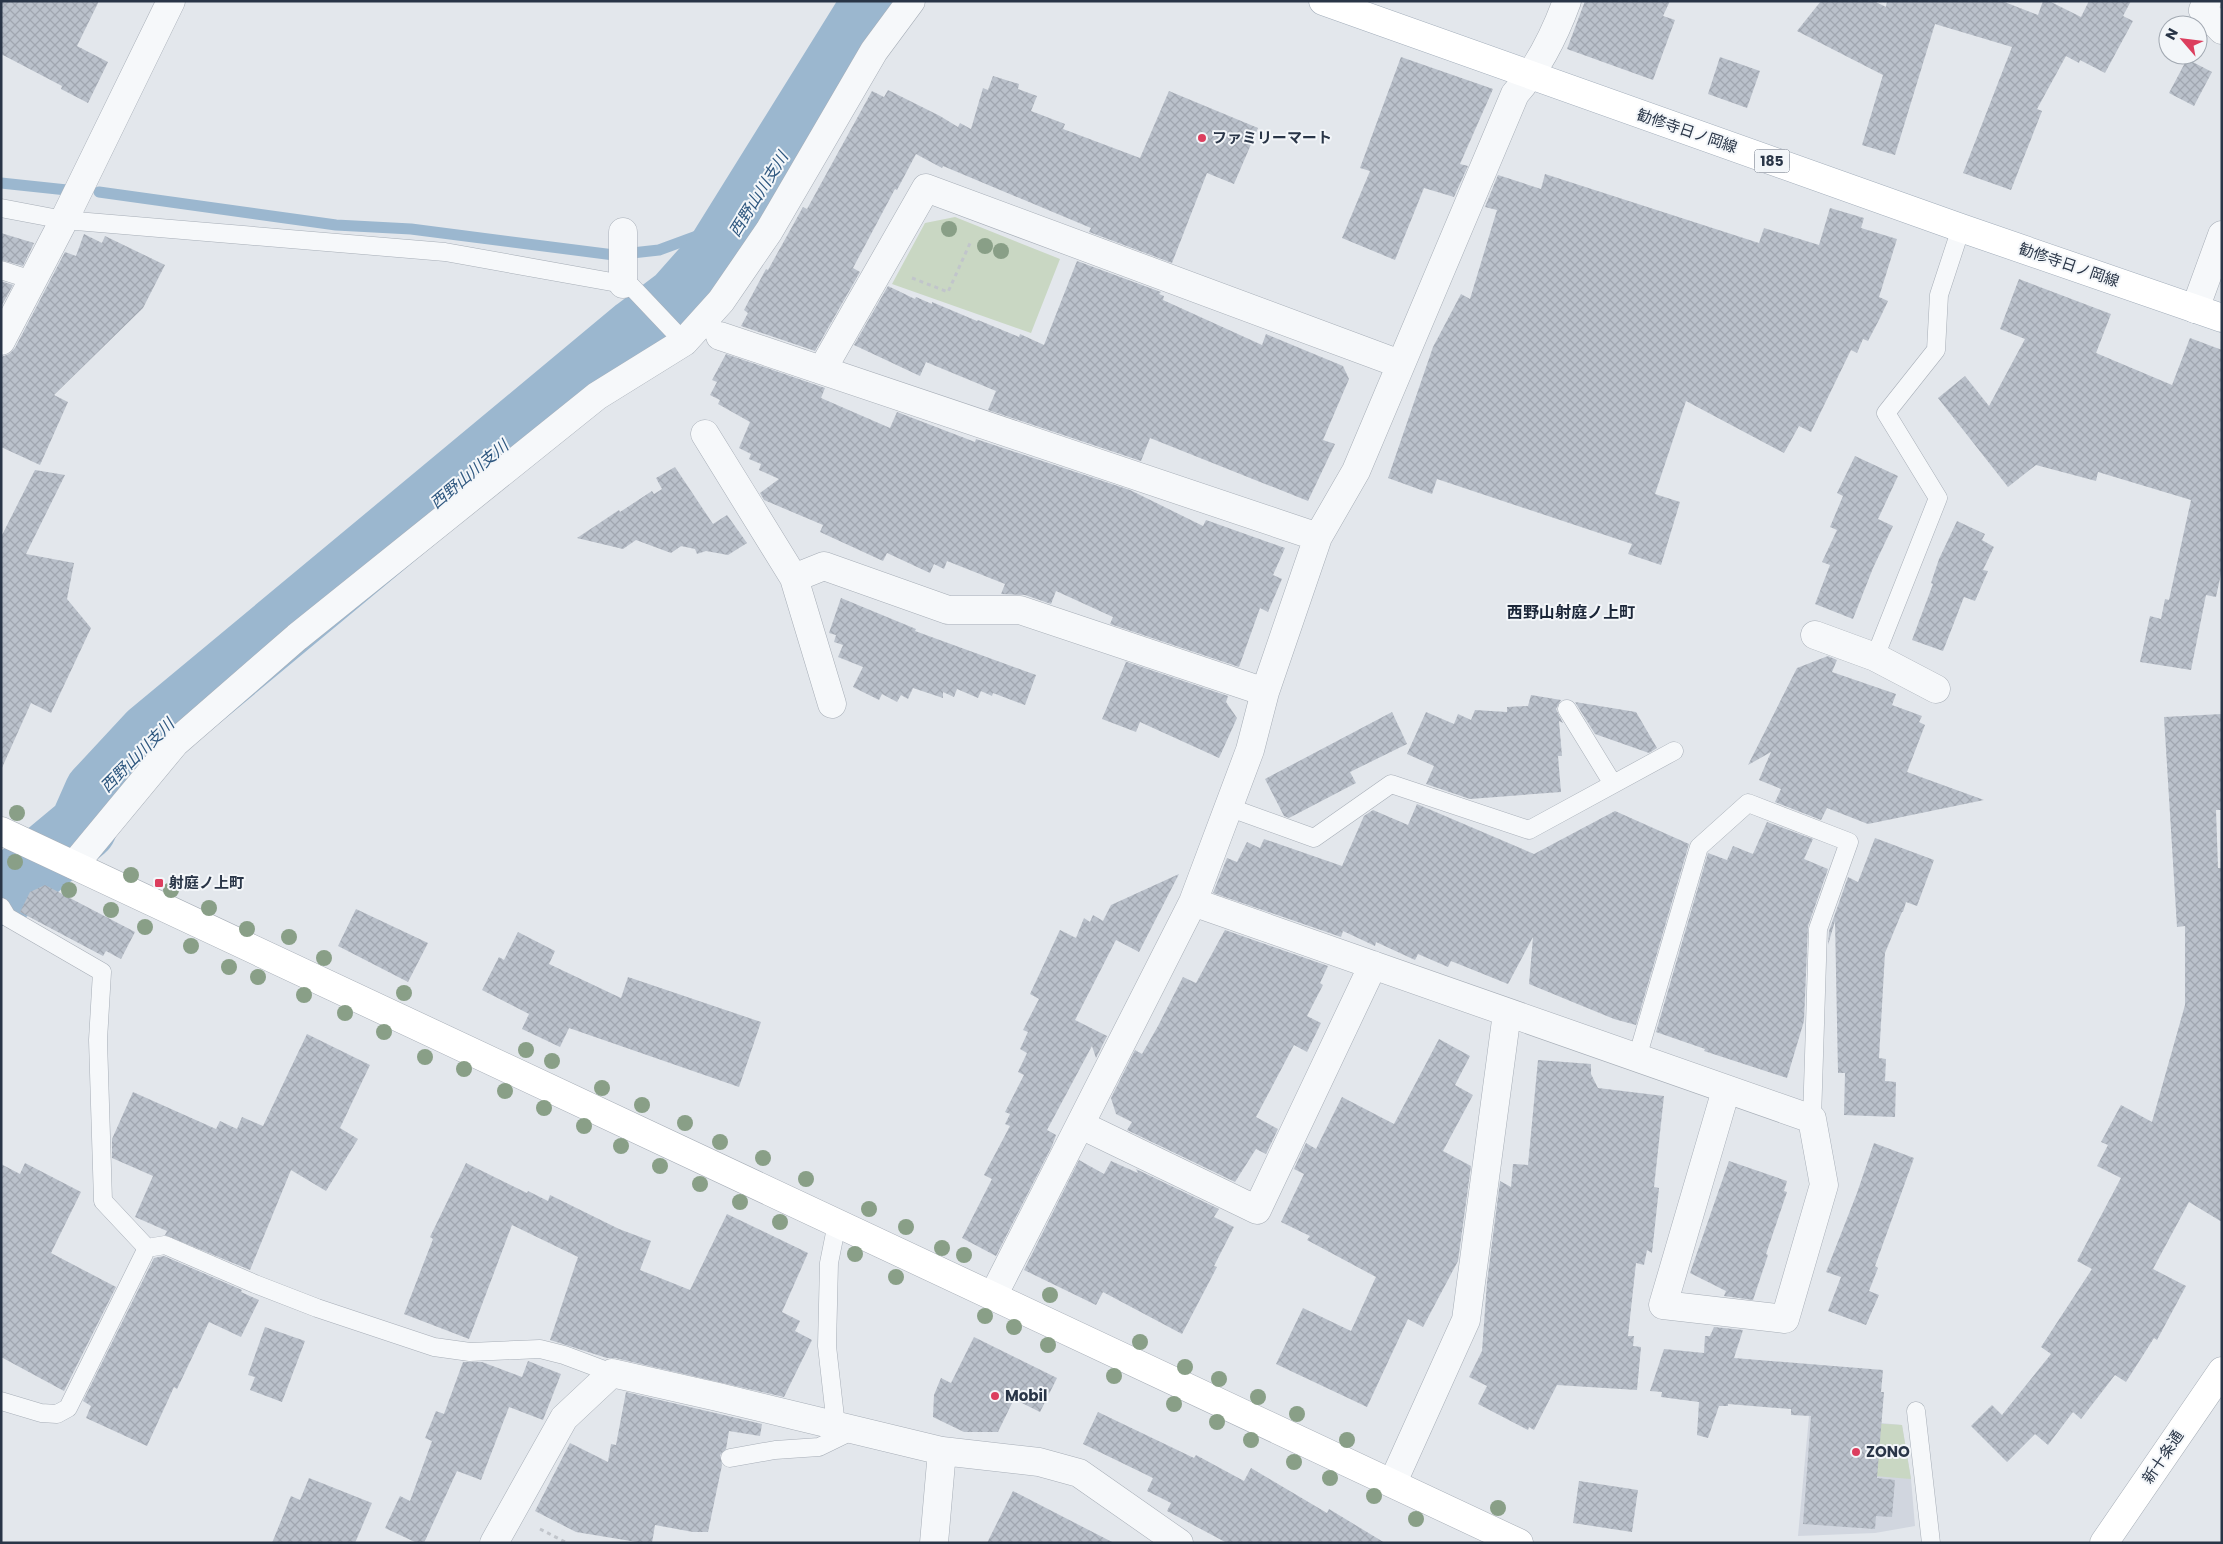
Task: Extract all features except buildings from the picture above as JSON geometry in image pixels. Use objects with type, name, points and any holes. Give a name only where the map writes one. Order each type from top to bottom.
[{"type":"street","points":[[1,341],[64,220],[171,1]]},
{"type":"street","points":[[57,857],[175,743],[297,637],[597,396],[684,342],[720,301],[770,231],[874,52],[911,1]]},
{"type":"street","name":"勧修寺日ノ岡線","points":[[1323,1],[1961,228],[2222,318]]},
{"type":"street","points":[[993,1296],[1193,902],[1250,750],[1266,692],[1318,537],[1356,470],[1515,94],[1531,76],[1561,18],[1567,1]]},
{"type":"street","points":[[2198,4],[2222,30]]},
{"type":"street","points":[[822,370],[926,188],[1400,364]]},
{"type":"street","points":[[623,232],[623,284]]},
{"type":"street","points":[[2195,309],[2222,235]]},
{"type":"street","points":[[720,336],[1318,537]]},
{"type":"street","points":[[705,434],[794,578],[832,704]]},
{"type":"street","points":[[794,578],[824,566],[948,610],[1020,610],[1266,692]]},
{"type":"street","points":[[1815,635],[1875,657],[1936,689]]},
{"type":"street","points":[[1,831],[1394,1482],[1519,1543]]},
{"type":"street","points":[[1193,902],[1812,1119],[1824,1185],[1784,1319],[1663,1305],[1726,1090]]},
{"type":"street","points":[[1081,1125],[1257,1210],[1373,965]]},
{"type":"street","points":[[1394,1482],[1466,1320],[1507,1012]]},
{"type":"street","name":"新十条通","points":[[2104,1543],[2222,1371]]},
{"type":"street","points":[[494,1543],[564,1418],[612,1373],[942,1451],[1039,1462],[1079,1473],[1179,1543]]},
{"type":"street","points":[[934,1543],[942,1451]]},
{"type":"lane","points":[[1,208],[64,220],[445,252],[623,284],[630,286],[684,342]]},
{"type":"lane","points":[[1875,657],[1938,498],[1886,413],[1936,350],[1939,295],[1961,228]]},
{"type":"lane","points":[[1,270],[32,280]]},
{"type":"lane","points":[[1567,709],[1614,784]]},
{"type":"lane","points":[[1228,808],[1314,838],[1391,784],[1529,830],[1674,751]]},
{"type":"lane","points":[[1637,1058],[1699,847],[1748,803],[1849,842],[1818,929],[1812,1119]]},
{"type":"lane","points":[[3,913],[102,972],[98,1040],[103,1201],[146,1248]]},
{"type":"lane","points":[[730,1458],[775,1450],[819,1447],[845,1428],[827,1346],[828,1263],[837,1223]]},
{"type":"lane","points":[[146,1248],[165,1245],[255,1284],[317,1308],[434,1347],[470,1352],[540,1349],[564,1355],[612,1373]]},
{"type":"lane","points":[[1,1401],[41,1413],[57,1414],[68,1408],[146,1248]]},
{"type":"lane","points":[[1916,1411],[1931,1543]]},
{"type":"path","points":[[881,267],[948,292],[985,210]]},
{"type":"shaded area","name":"ZONO","points":[[1809,1416],[1902,1425],[1911,1479],[1915,1526],[1875,1533],[1798,1536]]},
{"type":"green space","points":[[955,217],[1060,259],[1031,333],[892,284],[925,223]]},
{"type":"green space","points":[[1850,1422],[1902,1425],[1911,1479],[1849,1474]]},
{"type":"waterway","name":"西野山川支川","points":[[1,892],[12,886],[83,827],[98,793],[151,736],[638,331],[679,300],[719,255],[877,1]]},
{"type":"waterway","points":[[1,183],[67,190]]},
{"type":"waterway","points":[[99,192],[336,225],[411,229],[614,255],[659,250],[697,236],[753,202]]},
{"type":"place","name":"ファミリーマート","points":[[1202,138]]},
{"type":"place","name":"射庭ノ上町","points":[[159,883]]},
{"type":"place","name":"Mobil","points":[[995,1396]]},
{"type":"place","name":"ZONO","points":[[1856,1452]]},
{"type":"district","name":"西野山射庭ノ上町","points":[[1571,612]]}]
